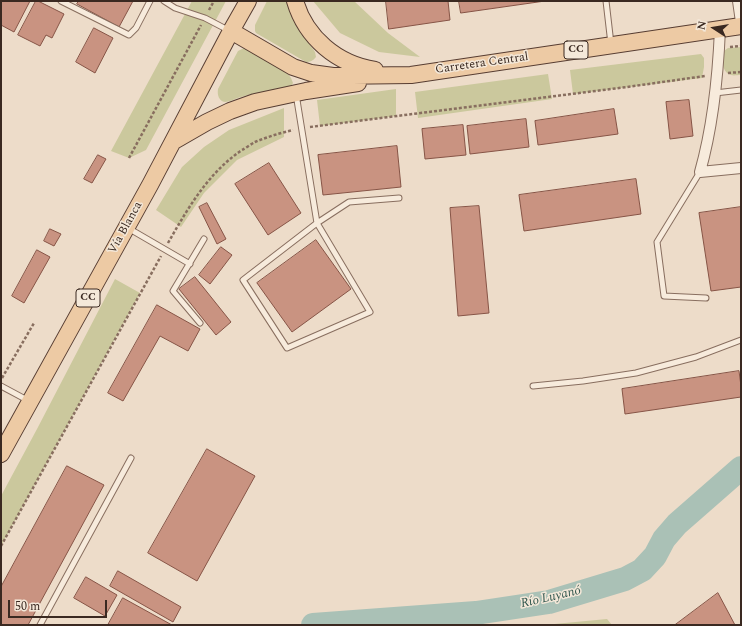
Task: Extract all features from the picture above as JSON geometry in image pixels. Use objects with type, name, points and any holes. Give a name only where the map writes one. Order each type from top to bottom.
[{"type":"main road","name":"Vía Blanca","points":[[1,454],[127,228],[248,1]]},
{"type":"main road","points":[[295,1],[297,8],[312,34],[326,49],[337,56],[366,68],[411,75]]},
{"type":"main road","name":"Carretera Central","points":[[231,31],[294,67],[312,73],[333,76],[411,75],[741,26]]},
{"type":"main road","name":"CC","points":[[174,141],[207,122],[230,111],[255,102],[296,93],[411,75]]},
{"type":"street","points":[[738,1],[741,22]]},
{"type":"street","points":[[720,29],[715,93],[706,148],[700,172],[741,168]]},
{"type":"lane","points":[[61,1],[129,35],[136,28],[150,1]]},
{"type":"lane","points":[[164,1],[175,8],[205,18],[231,31]]},
{"type":"lane","points":[[606,1],[611,45]]},
{"type":"lane","points":[[715,93],[741,90]]},
{"type":"lane","points":[[296,93],[317,223],[370,312],[287,348],[243,280],[317,223],[350,202],[399,198]]},
{"type":"lane","points":[[700,172],[657,242],[664,296],[706,298]]},
{"type":"lane","points":[[127,228],[190,264]]},
{"type":"lane","points":[[200,323],[173,291],[204,239]]},
{"type":"lane","points":[[533,386],[583,381],[636,373],[696,357],[741,340]]},
{"type":"lane","points":[[1,386],[30,402]]},
{"type":"lane","points":[[40,625],[132,458]]},
{"type":"path","points":[[129,158],[214,1]]},
{"type":"path","points":[[1,381],[34,324]]},
{"type":"shaded area","points":[[192,1],[226,1],[146,150],[129,158],[111,151]]},
{"type":"shaded area","points":[[267,1],[287,1],[294,21],[315,52],[316,57],[314,59],[306,62],[256,33],[255,25]]},
{"type":"shaded area","points":[[313,1],[354,1],[388,33],[420,57],[379,52],[340,33]]},
{"type":"shaded area","points":[[741,47],[741,75],[731,75],[725,71],[724,68],[724,51],[728,48]]},
{"type":"shaded area","points":[[244,48],[250,49],[288,74],[293,83],[291,86],[247,95],[227,102],[221,100],[218,95],[218,89],[238,51]]},
{"type":"shaded area","points":[[701,54],[704,58],[702,78],[573,94],[570,70]]},
{"type":"shaded area","points":[[548,74],[552,99],[418,118],[415,92]]},
{"type":"shaded area","points":[[396,89],[396,116],[320,126],[317,100]]},
{"type":"shaded area","points":[[284,108],[284,137],[237,160],[204,193],[181,227],[156,210],[182,167],[204,147],[229,130]]},
{"type":"shaded area","points":[[115,279],[140,293],[1,546],[1,496]]},
{"type":"shaded area","points":[[607,619],[612,625],[544,625]]},
{"type":"building","points":[[1,1],[30,1],[14,32],[1,25]]},
{"type":"building","points":[[36,1],[64,14],[52,38],[46,35],[40,46],[18,35]]},
{"type":"building","points":[[79,1],[133,1],[119,27],[77,4]]},
{"type":"building","points":[[386,1],[448,1],[450,20],[389,29]]},
{"type":"building","points":[[459,1],[545,1],[461,13]]},
{"type":"building","points":[[94,28],[113,38],[95,73],[76,62]]},
{"type":"building","points":[[689,100],[693,136],[670,139],[666,102]]},
{"type":"building","points":[[614,109],[618,134],[538,145],[535,121]]},
{"type":"building","points":[[526,119],[529,147],[470,154],[467,126]]},
{"type":"building","points":[[463,125],[466,155],[425,159],[422,129]]},
{"type":"building","points":[[397,146],[401,187],[323,195],[318,155]]},
{"type":"building","points":[[98,155],[106,159],[92,183],[84,179]]},
{"type":"building","points":[[269,163],[301,213],[268,235],[235,184]]},
{"type":"building","points":[[636,179],[641,214],[524,231],[519,195]]},
{"type":"building","points":[[207,203],[226,239],[217,244],[199,207]]},
{"type":"building","points":[[479,206],[489,313],[458,316],[450,208]]},
{"type":"building","points":[[741,207],[741,287],[711,291],[699,213]]},
{"type":"building","points":[[50,229],[61,234],[54,246],[44,241]]},
{"type":"building","points":[[316,240],[351,289],[292,332],[257,283]]},
{"type":"building","points":[[221,247],[232,255],[210,284],[199,275]]},
{"type":"building","points":[[37,250],[50,257],[24,303],[12,296]]},
{"type":"building","points":[[195,277],[231,322],[216,335],[179,289]]},
{"type":"building","points":[[157,305],[200,329],[188,351],[160,336],[123,401],[108,393]]},
{"type":"building","points":[[739,371],[741,397],[625,414],[622,389]]},
{"type":"building","points":[[207,449],[255,476],[197,581],[148,553]]},
{"type":"building","points":[[67,466],[104,485],[28,625],[1,625],[1,587]]},
{"type":"building","points":[[118,571],[181,607],[173,622],[110,586]]},
{"type":"building","points":[[86,577],[117,595],[105,616],[74,598]]},
{"type":"building","points":[[718,593],[735,625],[675,625]]},
{"type":"building","points":[[123,598],[172,625],[108,625]]},
{"type":"waterway","name":"Río Luyanó","points":[[313,625],[476,613],[549,602],[625,579],[642,570],[655,556],[664,539],[677,524],[741,468]]}]
